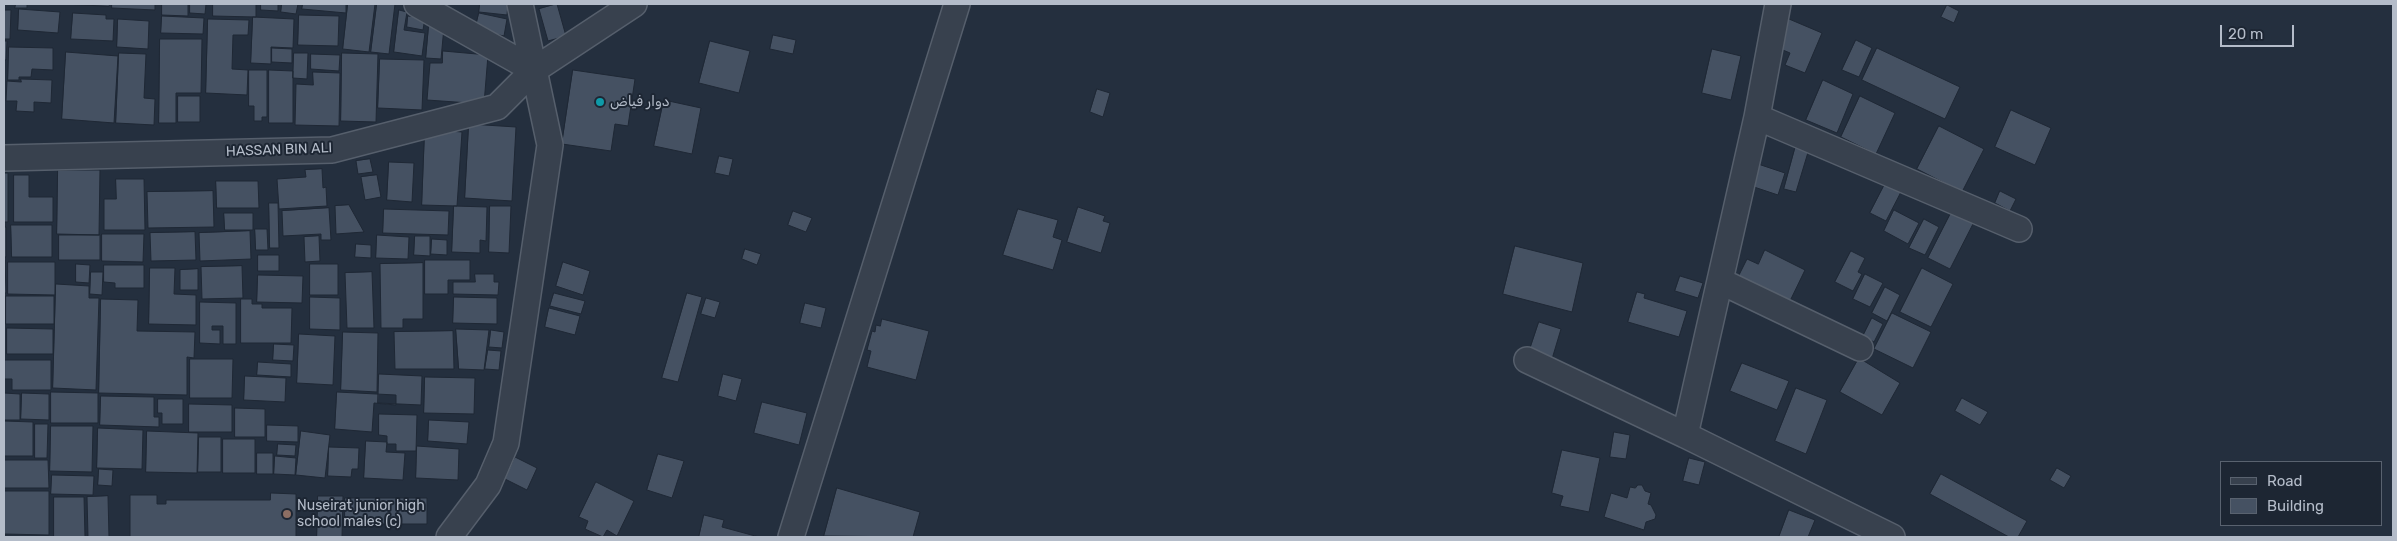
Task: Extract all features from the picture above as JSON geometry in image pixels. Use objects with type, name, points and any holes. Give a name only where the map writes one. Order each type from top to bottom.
[{"type":"street","points":[[417,4],[534,70]]},
{"type":"street","points":[[454,536],[488,485],[506,443],[550,145],[520,4]]},
{"type":"street","name":"HASSAN BIN ALI","points":[[4,158],[332,150],[497,108],[534,70],[634,4]]},
{"type":"street","points":[[790,537],[957,4]]},
{"type":"street","points":[[1685,434],[1757,117],[1778,4]]},
{"type":"street","points":[[1757,117],[2019,229]]},
{"type":"street","points":[[1720,281],[1860,348]]},
{"type":"street","points":[[1527,360],[1685,434],[1892,537]]},
{"type":"building","points":[[16,4],[27,4],[27,8],[15,8]]},
{"type":"building","points":[[65,4],[110,4],[109,6]]},
{"type":"building","points":[[112,4],[155,4],[155,10],[112,8]]},
{"type":"building","points":[[162,4],[188,4],[188,16],[162,15]]},
{"type":"building","points":[[190,4],[206,4],[205,14],[190,13]]},
{"type":"building","points":[[213,4],[256,4],[256,17],[213,16]]},
{"type":"building","points":[[261,4],[278,4],[278,11],[261,10]]},
{"type":"building","points":[[282,4],[298,4],[296,14],[281,12]]},
{"type":"building","points":[[303,4],[346,4],[346,13],[302,9]]},
{"type":"building","points":[[348,4],[375,4],[369,52],[343,49]]},
{"type":"building","points":[[377,4],[395,4],[389,54],[371,52]]},
{"type":"building","points":[[480,4],[508,4],[507,15],[479,12]]},
{"type":"building","points":[[557,4],[566,36],[548,41],[539,9]]},
{"type":"building","points":[[1947,5],[1959,11],[1954,23],[1941,17]]},
{"type":"building","points":[[19,9],[60,12],[58,33],[18,30]]},
{"type":"building","points":[[4,10],[11,10],[10,39],[4,39]]},
{"type":"building","points":[[399,10],[407,12],[404,30],[425,33],[422,56],[394,52]]},
{"type":"building","points":[[73,13],[106,15],[106,19],[114,19],[113,41],[71,39]]},
{"type":"building","points":[[479,13],[507,19],[504,36],[475,30]]},
{"type":"building","points":[[299,15],[339,16],[338,46],[298,45]]},
{"type":"building","points":[[162,16],[204,18],[203,34],[161,33]]},
{"type":"building","points":[[408,16],[425,18],[423,30],[407,27]]},
{"type":"building","points":[[253,17],[294,19],[293,48],[271,47],[271,64],[251,63]]},
{"type":"building","points":[[118,19],[149,21],[148,49],[117,47]]},
{"type":"building","points":[[208,19],[249,20],[248,35],[233,35],[232,69],[248,70],[247,95],[206,93]]},
{"type":"building","points":[[1789,19],[1822,33],[1805,73],[1785,65],[1790,53],[1778,48]]},
{"type":"building","points":[[429,25],[444,27],[441,59],[426,58]]},
{"type":"building","points":[[773,35],[796,40],[793,54],[770,49]]},
{"type":"building","points":[[160,39],[202,39],[201,93],[176,93],[176,123],[159,123]]},
{"type":"building","points":[[1856,40],[1872,48],[1859,77],[1842,70]]},
{"type":"building","points":[[4,41],[7,41],[6,60],[4,60]]},
{"type":"building","points":[[710,41],[750,51],[739,93],[699,83]]},
{"type":"building","points":[[9,47],[53,48],[53,70],[32,69],[31,77],[19,77],[19,80],[8,80]]},
{"type":"building","points":[[272,48],[292,49],[292,63],[272,62]]},
{"type":"building","points":[[1877,48],[1960,87],[1945,119],[1862,80]]},
{"type":"building","points":[[1712,49],[1741,56],[1731,100],[1702,93]]},
{"type":"building","points":[[443,51],[488,55],[484,104],[427,100],[430,63],[442,63]]},
{"type":"building","points":[[66,52],[118,56],[114,123],[62,119]]},
{"type":"building","points":[[119,53],[146,54],[144,98],[155,99],[154,125],[116,123]]},
{"type":"building","points":[[294,53],[308,53],[307,79],[293,78]]},
{"type":"building","points":[[342,53],[378,54],[376,122],[341,121]]},
{"type":"building","points":[[311,54],[340,55],[339,71],[311,69]]},
{"type":"building","points":[[380,59],[424,60],[422,110],[378,108]]},
{"type":"building","points":[[249,70],[267,70],[267,117],[262,117],[262,121],[254,121],[254,106],[249,106]]},
{"type":"building","points":[[269,70],[293,71],[293,123],[269,123]]},
{"type":"building","name":"دوار فياض","points":[[573,70],[635,79],[628,126],[615,124],[611,151],[562,144]]},
{"type":"building","points":[[313,72],[340,73],[339,126],[295,125],[296,84],[313,85]]},
{"type":"building","points":[[21,79],[52,80],[51,103],[34,102],[34,112],[16,111],[17,101],[6,101],[7,81],[21,82]]},
{"type":"building","points":[[1823,80],[1853,94],[1837,133],[1806,120]]},
{"type":"building","points":[[1097,89],[1110,93],[1103,117],[1090,112]]},
{"type":"building","points":[[178,96],[200,96],[200,122],[178,122]]},
{"type":"building","points":[[1860,96],[1895,113],[1876,154],[1841,137]]},
{"type":"building","points":[[664,100],[701,108],[692,154],[654,146]]},
{"type":"building","points":[[2011,110],[2051,128],[2035,165],[1995,147]]},
{"type":"building","points":[[469,124],[516,127],[512,201],[465,198]]},
{"type":"building","points":[[1939,126],[1984,149],[1962,192],[1917,169]]},
{"type":"building","points":[[425,129],[462,132],[457,206],[422,205]]},
{"type":"building","points":[[1796,145],[1809,149],[1796,192],[1784,189]]},
{"type":"building","points":[[719,156],[733,159],[729,176],[715,173]]},
{"type":"building","points":[[370,159],[373,172],[358,174],[356,161]]},
{"type":"building","points":[[389,162],[414,163],[412,202],[387,200]]},
{"type":"building","points":[[1758,164],[1785,173],[1778,195],[1751,186]]},
{"type":"building","points":[[322,169],[323,188],[326,187],[327,206],[279,209],[277,179],[306,177],[305,170]]},
{"type":"building","points":[[58,170],[100,170],[99,235],[57,234]]},
{"type":"building","points":[[4,173],[8,173],[8,222],[4,222]]},
{"type":"building","points":[[14,175],[29,175],[29,197],[53,197],[53,222],[14,222]]},
{"type":"building","points":[[377,175],[381,197],[365,200],[361,177]]},
{"type":"building","points":[[116,179],[144,179],[145,230],[104,230],[104,199],[116,199]]},
{"type":"building","points":[[1887,180],[1903,188],[1886,221],[1870,213]]},
{"type":"building","points":[[216,181],[258,181],[259,208],[217,208]]},
{"type":"building","points":[[213,191],[214,227],[148,228],[147,192]]},
{"type":"building","points":[[2000,191],[2016,199],[2010,211],[1995,203]]},
{"type":"building","points":[[269,203],[278,203],[279,248],[270,248]]},
{"type":"building","points":[[349,205],[364,232],[336,234],[335,206]]},
{"type":"building","points":[[454,206],[487,207],[486,241],[480,240],[480,253],[452,252]]},
{"type":"building","points":[[490,206],[511,206],[509,253],[489,252]]},
{"type":"building","points":[[1078,207],[1105,216],[1103,221],[1110,223],[1101,253],[1067,242]]},
{"type":"building","points":[[329,208],[331,240],[321,240],[321,234],[283,236],[282,211]]},
{"type":"building","points":[[384,209],[449,211],[448,235],[383,233]]},
{"type":"building","points":[[1018,209],[1058,220],[1053,237],[1062,240],[1053,270],[1003,255]]},
{"type":"building","points":[[1894,210],[1919,223],[1908,244],[1884,231]]},
{"type":"building","points":[[793,211],[812,218],[806,232],[788,225]]},
{"type":"building","points":[[1952,211],[1974,222],[1950,269],[1928,258]]},
{"type":"building","points":[[224,213],[253,213],[253,230],[225,230]]},
{"type":"building","points":[[1924,219],[1939,227],[1925,255],[1909,248]]},
{"type":"building","points":[[11,225],[52,225],[52,257],[12,257]]},
{"type":"building","points":[[4,227],[6,227],[6,257],[4,257]]},
{"type":"building","points":[[255,229],[267,229],[268,250],[256,250]]},
{"type":"building","points":[[250,231],[251,259],[200,261],[199,233]]},
{"type":"building","points":[[195,232],[196,260],[151,261],[150,233]]},
{"type":"building","points":[[102,234],[144,234],[143,262],[102,261]]},
{"type":"building","points":[[59,235],[100,235],[100,260],[59,260]]},
{"type":"building","points":[[377,235],[409,237],[408,259],[376,258]]},
{"type":"building","points":[[319,236],[320,261],[305,262],[304,237]]},
{"type":"building","points":[[415,236],[430,236],[430,256],[414,255]]},
{"type":"building","points":[[432,239],[447,240],[447,255],[431,254]]},
{"type":"building","points":[[356,244],[371,245],[371,258],[355,257]]},
{"type":"building","points":[[1515,246],[1583,263],[1572,312],[1503,294]]},
{"type":"building","points":[[745,249],[761,254],[757,265],[742,259]]},
{"type":"building","points":[[1765,250],[1805,270],[1790,301],[1738,277],[1747,259],[1758,264]]},
{"type":"building","points":[[1851,251],[1865,258],[1858,272],[1862,274],[1853,291],[1835,282]]},
{"type":"building","points":[[258,255],[279,255],[279,271],[258,271]]},
{"type":"building","points":[[5,260],[6,293],[4,293]]},
{"type":"building","points":[[425,260],[470,260],[470,280],[448,280],[448,294],[425,294]]},
{"type":"building","points":[[8,262],[55,262],[55,295],[8,294]]},
{"type":"building","points":[[563,262],[590,271],[583,295],[556,286]]},
{"type":"building","points":[[423,263],[423,319],[403,319],[403,328],[381,328],[380,264]]},
{"type":"building","points":[[76,264],[90,265],[89,283],[76,282]]},
{"type":"building","points":[[310,264],[338,264],[338,295],[310,295]]},
{"type":"building","points":[[104,265],[144,265],[144,288],[115,288],[115,283],[104,282]]},
{"type":"building","points":[[242,266],[243,298],[202,299],[201,267]]},
{"type":"building","points":[[150,268],[175,268],[174,294],[196,295],[196,325],[149,324]]},
{"type":"building","points":[[1922,268],[1953,284],[1931,327],[1900,312]]},
{"type":"building","points":[[198,269],[198,290],[180,290],[180,270]]},
{"type":"building","points":[[91,272],[103,272],[102,295],[90,294]]},
{"type":"building","points":[[372,272],[374,328],[347,328],[345,273]]},
{"type":"building","points":[[475,274],[494,274],[494,282],[499,282],[498,295],[453,294],[453,282],[475,282]]},
{"type":"building","points":[[1865,274],[1883,283],[1870,307],[1853,299]]},
{"type":"building","points":[[258,275],[303,276],[302,303],[257,302]]},
{"type":"building","points":[[1680,276],[1703,283],[1698,298],[1675,291]]},
{"type":"building","points":[[56,284],[89,286],[89,298],[99,298],[96,390],[53,388]]},
{"type":"building","points":[[1885,287],[1900,295],[1887,321],[1872,313]]},
{"type":"building","points":[[1637,292],[1645,294],[1644,298],[1687,311],[1679,337],[1628,322]]},
{"type":"building","points":[[554,293],[585,301],[581,314],[550,306]]},
{"type":"building","points":[[687,293],[702,297],[678,382],[662,378]]},
{"type":"building","points":[[6,296],[54,296],[54,324],[6,324]]},
{"type":"building","points":[[310,297],[340,298],[340,330],[310,329]]},
{"type":"building","points":[[454,297],[497,298],[497,324],[453,323]]},
{"type":"building","points":[[706,298],[720,302],[715,318],[701,314]]},
{"type":"building","points":[[101,299],[138,300],[137,331],[195,332],[194,358],[187,357],[187,395],[99,393]]},
{"type":"building","points":[[241,299],[252,299],[252,304],[262,304],[262,308],[292,308],[291,343],[241,343]]},
{"type":"building","points":[[200,302],[236,303],[236,344],[223,344],[223,326],[212,326],[212,330],[220,330],[220,344],[200,343]]},
{"type":"building","points":[[805,303],[826,308],[821,328],[800,323]]},
{"type":"building","points":[[549,308],[580,316],[575,335],[545,327]]},
{"type":"building","points":[[1892,313],[1931,332],[1913,368],[1874,349]]},
{"type":"building","points":[[1872,318],[1883,324],[1874,342],[1863,336]]},
{"type":"building","points":[[882,319],[929,331],[916,380],[867,367],[871,351],[867,350],[872,331],[875,332],[876,325],[880,326]]},
{"type":"building","points":[[1539,322],[1561,329],[1552,359],[1529,352]]},
{"type":"building","points":[[7,328],[53,329],[53,354],[7,354]]},
{"type":"building","points":[[456,329],[489,330],[484,370],[459,369]]},
{"type":"building","points":[[491,330],[504,332],[502,348],[489,347]]},
{"type":"building","points":[[453,331],[454,369],[395,369],[394,332]]},
{"type":"building","points":[[343,332],[378,333],[377,392],[341,390]]},
{"type":"building","points":[[299,334],[335,336],[333,385],[297,383]]},
{"type":"building","points":[[274,344],[294,345],[293,361],[273,360]]},
{"type":"building","points":[[488,350],[501,351],[499,370],[485,369]]},
{"type":"building","points":[[1859,358],[1900,383],[1882,415],[1840,392]]},
{"type":"building","points":[[190,359],[233,359],[232,398],[190,398]]},
{"type":"building","points":[[5,360],[51,360],[51,390],[12,390],[12,379],[5,379]]},
{"type":"building","points":[[258,362],[291,364],[291,377],[257,375]]},
{"type":"building","points":[[1742,363],[1789,381],[1777,410],[1730,391]]},
{"type":"building","points":[[379,374],[422,376],[421,405],[378,403]]},
{"type":"building","points":[[723,374],[742,379],[736,401],[718,396]]},
{"type":"building","points":[[245,376],[286,378],[285,402],[244,400]]},
{"type":"building","points":[[425,377],[475,378],[474,414],[424,413]]},
{"type":"building","points":[[1796,388],[1827,400],[1806,454],[1775,441]]},
{"type":"building","points":[[51,392],[98,393],[98,423],[51,423]]},
{"type":"building","points":[[337,392],[396,395],[396,405],[374,403],[372,432],[335,429]]},
{"type":"building","points":[[4,393],[20,394],[20,420],[4,420]]},
{"type":"building","points":[[22,393],[49,394],[49,420],[21,419]]},
{"type":"building","points":[[101,396],[154,397],[154,417],[159,417],[159,427],[100,425]]},
{"type":"building","points":[[1962,398],[1988,412],[1980,425],[1955,411]]},
{"type":"building","points":[[158,399],[183,399],[183,424],[162,424],[162,413],[158,413]]},
{"type":"building","points":[[762,402],[807,413],[799,445],[754,433]]},
{"type":"building","points":[[189,404],[232,405],[232,432],[189,432]]},
{"type":"building","points":[[235,408],[265,409],[265,437],[235,437]]},
{"type":"building","points":[[379,414],[417,415],[416,451],[396,451],[396,444],[387,444],[387,436],[379,435]]},
{"type":"building","points":[[429,420],[469,422],[467,444],[428,441]]},
{"type":"building","points":[[4,421],[33,422],[33,456],[4,456]]},
{"type":"building","points":[[35,424],[48,424],[47,458],[35,458]]},
{"type":"building","points":[[267,425],[298,426],[298,442],[267,441]]},
{"type":"building","points":[[51,426],[93,426],[92,472],[50,471]]},
{"type":"building","points":[[98,428],[143,430],[142,469],[97,468]]},
{"type":"building","points":[[147,431],[198,433],[197,473],[146,472]]},
{"type":"building","points":[[301,431],[330,435],[325,478],[296,475]]},
{"type":"building","points":[[1614,432],[1630,435],[1626,459],[1610,457]]},
{"type":"building","points":[[199,437],[221,437],[221,472],[198,472]]},
{"type":"building","points":[[223,439],[255,439],[255,473],[223,473]]},
{"type":"building","points":[[366,441],[387,442],[386,452],[405,453],[403,480],[364,478]]},
{"type":"building","points":[[278,444],[296,445],[295,456],[277,455]]},
{"type":"building","points":[[417,446],[459,449],[458,480],[416,478]]},
{"type":"building","points":[[329,447],[359,448],[358,469],[352,469],[351,477],[328,476]]},
{"type":"building","points":[[1562,450],[1600,458],[1589,512],[1560,506],[1563,496],[1552,493]]},
{"type":"building","points":[[257,453],[273,453],[273,474],[257,474]]},
{"type":"building","points":[[658,454],[684,461],[672,498],[647,490]]},
{"type":"building","points":[[275,456],[296,458],[295,475],[274,474]]},
{"type":"building","points":[[515,457],[537,468],[527,490],[505,479]]},
{"type":"building","points":[[1689,458],[1705,462],[1699,485],[1683,481]]},
{"type":"building","points":[[4,460],[48,460],[49,488],[4,488]]},
{"type":"building","points":[[2057,468],[2071,476],[2064,488],[2050,480]]},
{"type":"building","points":[[99,469],[113,470],[112,486],[98,485]]},
{"type":"building","points":[[1941,474],[2027,521],[2018,537],[2009,537],[1930,494]]},
{"type":"building","points":[[52,475],[94,476],[93,495],[51,494]]},
{"type":"building","points":[[596,482],[634,501],[617,536],[607,530],[603,537],[585,529],[588,521],[579,517]]},
{"type":"building","points":[[1638,485],[1642,485],[1645,491],[1651,493],[1648,504],[1651,505],[1656,515],[1655,519],[1646,522],[1644,530],[1604,517],[1611,493],[1627,498],[1630,487],[1635,488]]},
{"type":"building","points":[[837,488],[920,512],[913,537],[824,536]]},
{"type":"building","points":[[4,491],[49,491],[49,535],[4,534]]},
{"type":"building","points":[[271,493],[296,494],[296,537],[130,537],[130,495],[157,495],[157,504],[166,504],[166,500],[270,500]]},
{"type":"building","points":[[108,496],[109,537],[88,537],[87,497]]},
{"type":"building","points":[[318,496],[343,496],[342,537],[317,537]]},
{"type":"building","points":[[54,497],[84,497],[85,537],[54,537]]},
{"type":"building","points":[[345,498],[427,498],[427,524],[345,524]]},
{"type":"building","points":[[1789,510],[1815,520],[1808,537],[1779,537]]},
{"type":"building","points":[[704,515],[724,520],[722,527],[759,537],[699,537]]},
{"type":"place","name":"دوار فياض","points":[[600,102]]},
{"type":"place","name":"Nuseirat junior high school males (c)","points":[[287,514]]}]
